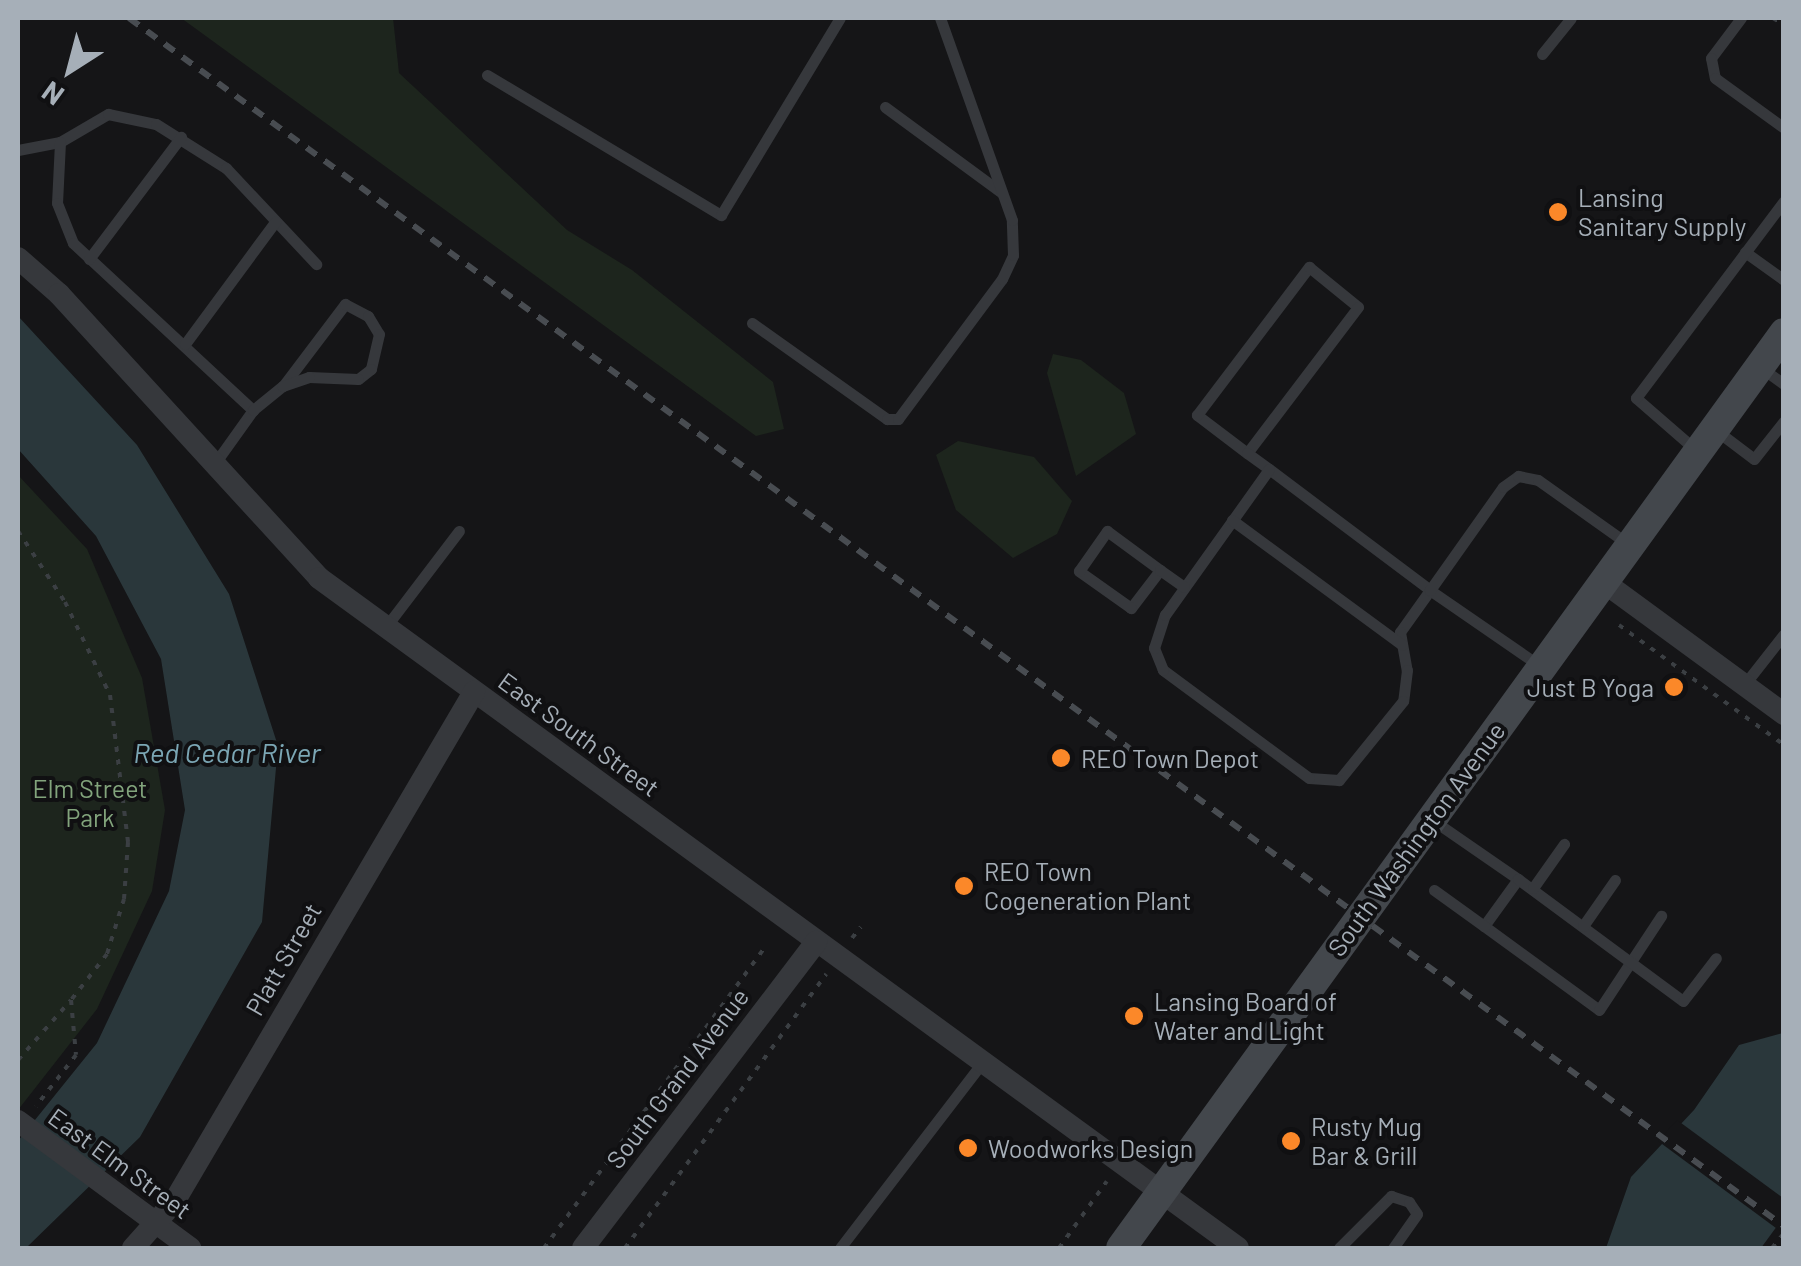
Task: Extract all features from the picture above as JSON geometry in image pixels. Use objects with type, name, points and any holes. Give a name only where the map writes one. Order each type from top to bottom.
[{"type":"street","name":"East South Street","points":[[18,258],[59,294],[319,578],[1238,1248]]},
{"type":"street","name":"South Washington Avenue","points":[[1121,1248],[1601,580],[1706,440],[1771,375],[1784,334]]},
{"type":"street","points":[[1601,580],[1784,714]]},
{"type":"street","name":"Platt Street","points":[[133,1248],[159,1226],[474,692]]},
{"type":"street","name":"South Grand Avenue","points":[[583,1248],[816,942]]},
{"type":"street","name":"East Elm Street","points":[[23,1118],[190,1248]]},
{"type":"lane","points":[[487,75],[722,215],[840,18]]},
{"type":"lane","points":[[752,323],[886,419],[898,420],[1014,255],[1002,193],[940,18]]},
{"type":"lane","points":[[1542,54],[1571,18]]},
{"type":"lane","points":[[1740,18],[1711,58],[1715,78],[1784,128]]},
{"type":"lane","points":[[885,107],[1002,193]]},
{"type":"lane","points":[[18,150],[60,142],[108,114],[156,124],[182,138],[249,188],[316,264]]},
{"type":"lane","points":[[89,260],[182,138]]},
{"type":"lane","points":[[60,142],[57,203],[73,243],[254,410]]},
{"type":"lane","points":[[1784,201],[1636,398],[1706,440],[1754,460],[1784,421]]},
{"type":"lane","points":[[185,344],[275,222]]},
{"type":"lane","points":[[1746,252],[1784,280]]},
{"type":"lane","points":[[1247,454],[1358,307],[1310,267],[1197,415],[1247,454],[1430,590],[1540,666]]},
{"type":"lane","points":[[213,466],[254,410],[284,386],[345,304],[368,316],[378,334],[370,370],[358,379],[309,376],[284,386]]},
{"type":"lane","points":[[1269,470],[1184,587],[1154,648],[1163,670],[1309,778],[1339,780],[1370,749],[1402,702],[1400,632],[1503,487],[1518,476],[1538,480],[1628,544]]},
{"type":"lane","points":[[1232,520],[1402,645]]},
{"type":"lane","points":[[384,628],[459,531]]},
{"type":"lane","points":[[1160,570],[1131,608],[1079,571],[1106,532],[1160,570],[1184,587]]},
{"type":"lane","points":[[1744,685],[1784,634]]},
{"type":"lane","points":[[1431,818],[1533,888],[1683,1002],[1716,958]]},
{"type":"lane","points":[[1533,888],[1564,844]]},
{"type":"lane","points":[[1484,926],[1518,879]]},
{"type":"lane","points":[[1583,926],[1615,880]]},
{"type":"lane","points":[[1434,890],[1599,1010],[1662,916]]},
{"type":"lane","points":[[840,1248],[982,1063]]},
{"type":"lane","points":[[1339,1248],[1391,1196],[1416,1214],[1392,1248]]},
{"type":"path","points":[[1773,18],[1784,25]]},
{"type":"path","points":[[18,531],[65,602],[110,695],[124,770],[124,899],[107,954],[18,1060]]},
{"type":"path","points":[[1619,624],[1784,744]]},
{"type":"path","points":[[625,1248],[861,927]]},
{"type":"path","points":[[544,1248],[764,948]]},
{"type":"path","points":[[23,1118],[76,1055],[71,1000]]},
{"type":"path","points":[[1058,1248],[1107,1180]]},
{"type":"path","points":[[1772,1248],[1784,1233]]},
{"type":"green space","points":[[181,18],[393,18],[399,73],[567,230],[632,270],[773,382],[784,429],[756,436]]},
{"type":"green space","points":[[1053,354],[1081,360],[1124,393],[1136,434],[1076,476],[1047,373]]},
{"type":"green space","points":[[958,441],[1034,457],[1072,501],[1057,534],[1013,558],[956,510],[936,455]]},
{"type":"green space","name":"Elm Street Park","points":[[18,475],[87,549],[142,678],[165,810],[152,891],[97,1009],[18,1110]]},
{"type":"water","name":"Red Cedar River","points":[[18,316],[137,445],[229,594],[278,746],[262,922],[140,1137],[26,1248],[18,1248],[18,1141],[97,1043],[169,891],[185,810],[161,659],[96,536],[18,449]]},
{"type":"water","points":[[1783,1033],[1783,1218],[1761,1248],[1606,1248],[1631,1177],[1694,1110],[1739,1045]]},
{"type":"pier","points":[[1677,1120],[1783,1198],[1780,1231],[1658,1141]]},
{"type":"railway","points":[[129,18],[1784,1226]]},
{"type":"place","name":"Lansing Sanitary Supply","points":[[1558,212]]},
{"type":"place","name":"Just B Yoga","points":[[1674,687]]},
{"type":"place","name":"REO Town Depot","points":[[1061,758]]},
{"type":"place","name":"REO Town Cogeneration Plant","points":[[964,886]]},
{"type":"place","name":"Lansing Board of Water and Light","points":[[1134,1016]]},
{"type":"place","name":"Rusty Mug Bar & Grill","points":[[1291,1141]]},
{"type":"place","name":"Woodworks Design","points":[[968,1148]]}]
